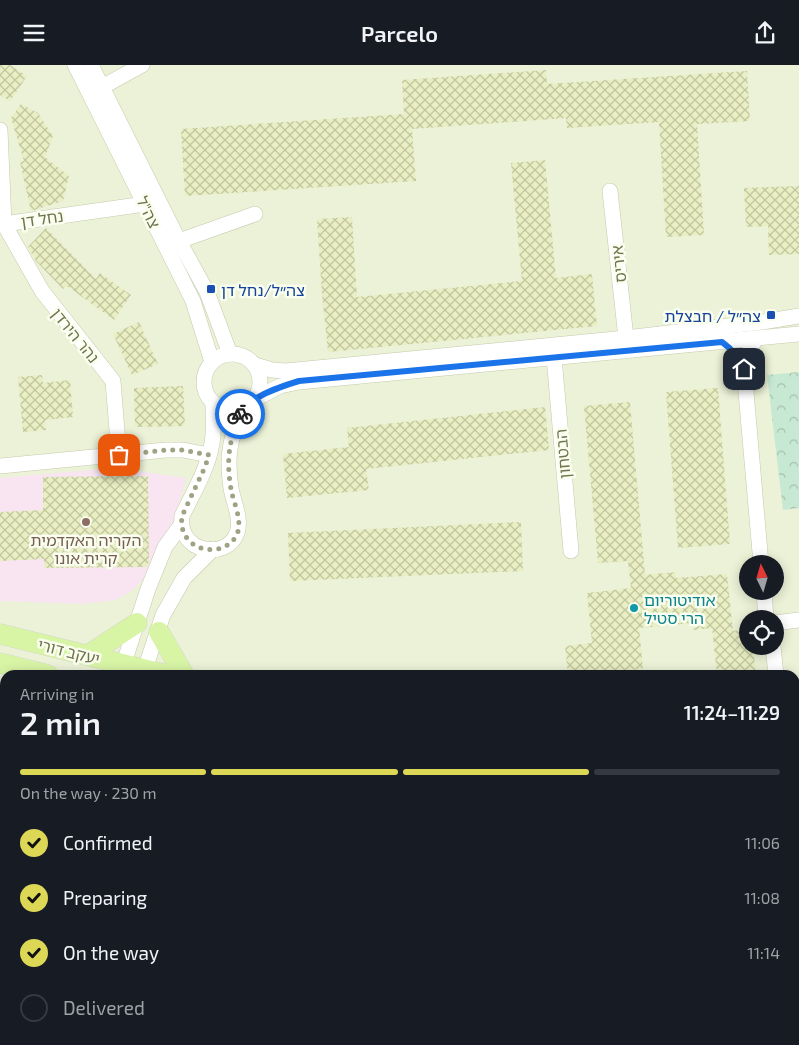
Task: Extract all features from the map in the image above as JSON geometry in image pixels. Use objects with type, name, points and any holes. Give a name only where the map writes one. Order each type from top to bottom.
[{"type":"main road","points":[[88,655],[137,623]]},
{"type":"main road","points":[[158,631],[181,670]]},
{"type":"main road","name":"יעקב דורי","points":[[0,634],[88,655],[121,670]]},
{"type":"main road","name":"יעקב דורי","points":[[0,663],[28,670]]},
{"type":"street","name":"צה\"ל","points":[[75,65],[193,301],[212,362]]},
{"type":"street","name":"צה\"ל","points":[[91,65],[179,241],[207,292],[230,354]]},
{"type":"street","points":[[102,87],[142,65]]},
{"type":"street","name":"נחל דן","points":[[0,130],[2,224],[145,204]]},
{"type":"street","name":"איריס","points":[[610,191],[626,338]]},
{"type":"street","points":[[179,241],[255,214]]},
{"type":"street","name":"נהר הירדן","points":[[2,224],[42,291],[113,381],[119,455]]},
{"type":"street","points":[[255,365],[272,370],[286,371],[626,338],[762,323],[799,316]]},
{"type":"street","points":[[212,403],[213,435],[209,455],[182,516],[181,525],[182,532],[195,546],[213,549],[225,547],[232,542],[237,533],[237,514],[231,488],[229,455],[231,436],[243,409],[255,399],[280,386],[299,381],[799,334]]},
{"type":"street","points":[[756,338],[746,357],[744,369],[760,555]]},
{"type":"street","points":[[722,342],[732,349],[744,369]]},
{"type":"street","points":[[243,409],[227,411],[212,403],[207,396],[204,378],[206,369],[212,362],[220,356],[230,354],[239,355],[255,365],[261,382],[255,399]]},
{"type":"street","name":"הבטחון","points":[[554,357],[571,551]]},
{"type":"street","points":[[0,466],[166,450],[183,450],[209,455]]},
{"type":"street","points":[[121,670],[148,589],[165,547],[181,525]]},
{"type":"street","points":[[145,670],[163,615],[184,578],[213,549]]},
{"type":"street","points":[[784,622],[799,620]]},
{"type":"street","points":[[774,655],[775,670]]},
{"type":"shaded area","points":[[0,65],[799,65],[799,670],[0,670]]},
{"type":"shaded area","name":"הקריה האקדמית קרית אונו","points":[[114,468],[187,478],[158,566],[131,591],[116,600],[82,604],[0,601],[0,478]]},
{"type":"green space","points":[[799,372],[799,508],[783,510],[767,375]]},
{"type":"building","points":[[0,65],[10,65],[27,76],[10,101],[0,95]]},
{"type":"building","points":[[546,70],[547,84],[747,71],[750,121],[697,124],[704,235],[666,237],[659,122],[567,128],[566,118],[412,129],[416,181],[185,196],[181,129],[404,114],[402,80]]},
{"type":"building","points":[[21,104],[38,113],[53,136],[45,157],[69,176],[63,201],[31,211],[20,162],[24,161],[11,118]]},
{"type":"building","points":[[545,160],[556,278],[592,274],[597,326],[328,352],[317,219],[352,217],[357,297],[522,281],[511,163]]},
{"type":"building","points":[[799,186],[799,254],[769,255],[768,226],[746,227],[744,188]]},
{"type":"building","points":[[46,228],[96,279],[100,273],[131,295],[114,320],[67,286],[63,289],[36,261],[28,247]]},
{"type":"building","points":[[139,322],[158,364],[132,375],[113,334]]},
{"type":"building","points":[[42,375],[43,383],[70,380],[73,417],[45,420],[46,430],[23,432],[18,377]]},
{"type":"building","points":[[183,386],[185,426],[135,427],[134,388]]},
{"type":"building","points":[[718,388],[730,544],[678,548],[666,392]]},
{"type":"building","points":[[630,402],[645,575],[676,572],[676,578],[727,574],[733,631],[739,630],[739,655],[754,655],[755,670],[716,670],[712,628],[694,630],[693,623],[639,628],[643,669],[567,670],[565,646],[592,643],[587,593],[631,588],[628,561],[598,563],[584,406]]},
{"type":"building","points":[[545,407],[549,450],[366,469],[369,490],[287,498],[283,454],[349,447],[347,428]]},
{"type":"building","points":[[148,476],[149,561],[147,567],[44,568],[44,559],[0,561],[0,512],[43,510],[43,477]]},
{"type":"building","points":[[521,522],[523,571],[290,581],[288,533]]},
{"type":"way so far","points":[[119,455],[166,450],[183,450],[209,455],[182,516],[182,532],[195,546],[204,549],[225,547],[232,542],[237,533],[238,526],[231,488],[229,455],[231,436],[240,414]]},
{"type":"place","name":"צה״ל/נחל דן","points":[[211,289]]},
{"type":"place","name":"צה״ל / חבצלת","points":[[771,315]]},
{"type":"place","name":"הקריה האקדמית קרית אונו","points":[[86,522]]},
{"type":"place","name":"אודיטוריום הרי סטיל","points":[[634,608]]},
{"type":"route","points":[[240,414],[255,399],[280,386],[299,381],[554,357],[722,342],[732,349],[744,369]]}]
